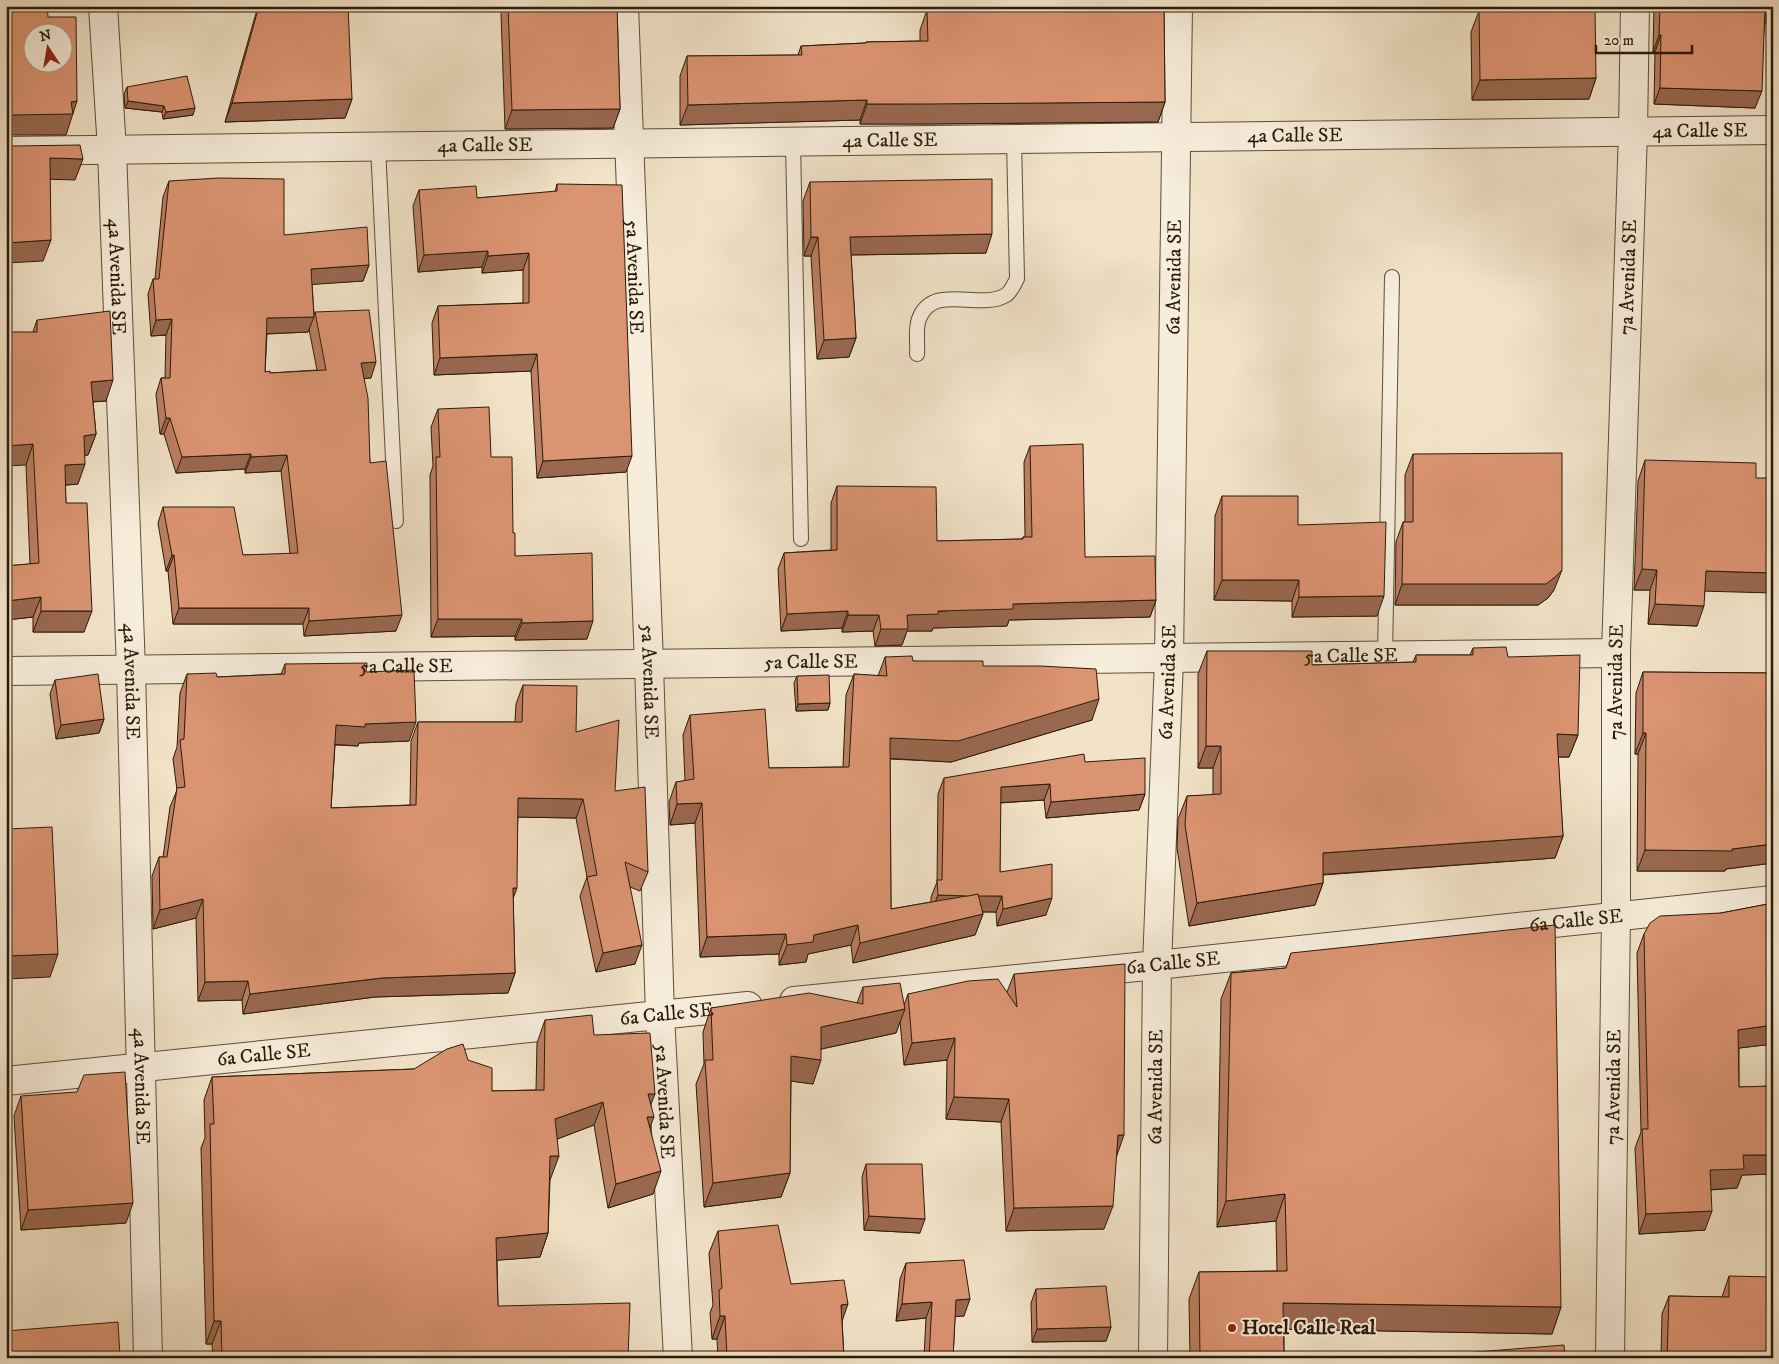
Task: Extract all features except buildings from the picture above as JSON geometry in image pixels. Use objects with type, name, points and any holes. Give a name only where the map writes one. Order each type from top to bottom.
[{"type":"street","name":"4a Avenida SE","points":[[103,6],[112,150],[130,670],[148,1358]]},
{"type":"street","name":"5a Avenida SE","points":[[624,6],[649,664],[660,1015],[678,1358]]},
{"type":"street","name":"6a Avenida SE","points":[[1153,1358],[1157,965],[1169,659],[1178,6]]},
{"type":"street","name":"7a Avenida SE","points":[[1610,1358],[1616,916],[1616,653],[1633,131],[1635,6]]},
{"type":"street","name":"4a Calle SE","points":[[6,151],[1773,130]]},
{"type":"street","name":"5a Calle SE","points":[[6,671],[1616,653]]},
{"type":"street","name":"6a Calle SE","points":[[6,1081],[1157,965],[1773,900]]},
{"type":"lane","points":[[918,354],[918,321],[925,307],[941,299],[992,301],[1008,294],[1018,279],[1014,139]]},
{"type":"lane","points":[[793,142],[801,539]]},
{"type":"lane","points":[[378,146],[396,521]]},
{"type":"lane","points":[[1385,656],[1392,277]]},
{"type":"place","name":"Hotel Calle Real","points":[[1232,1328]]}]
